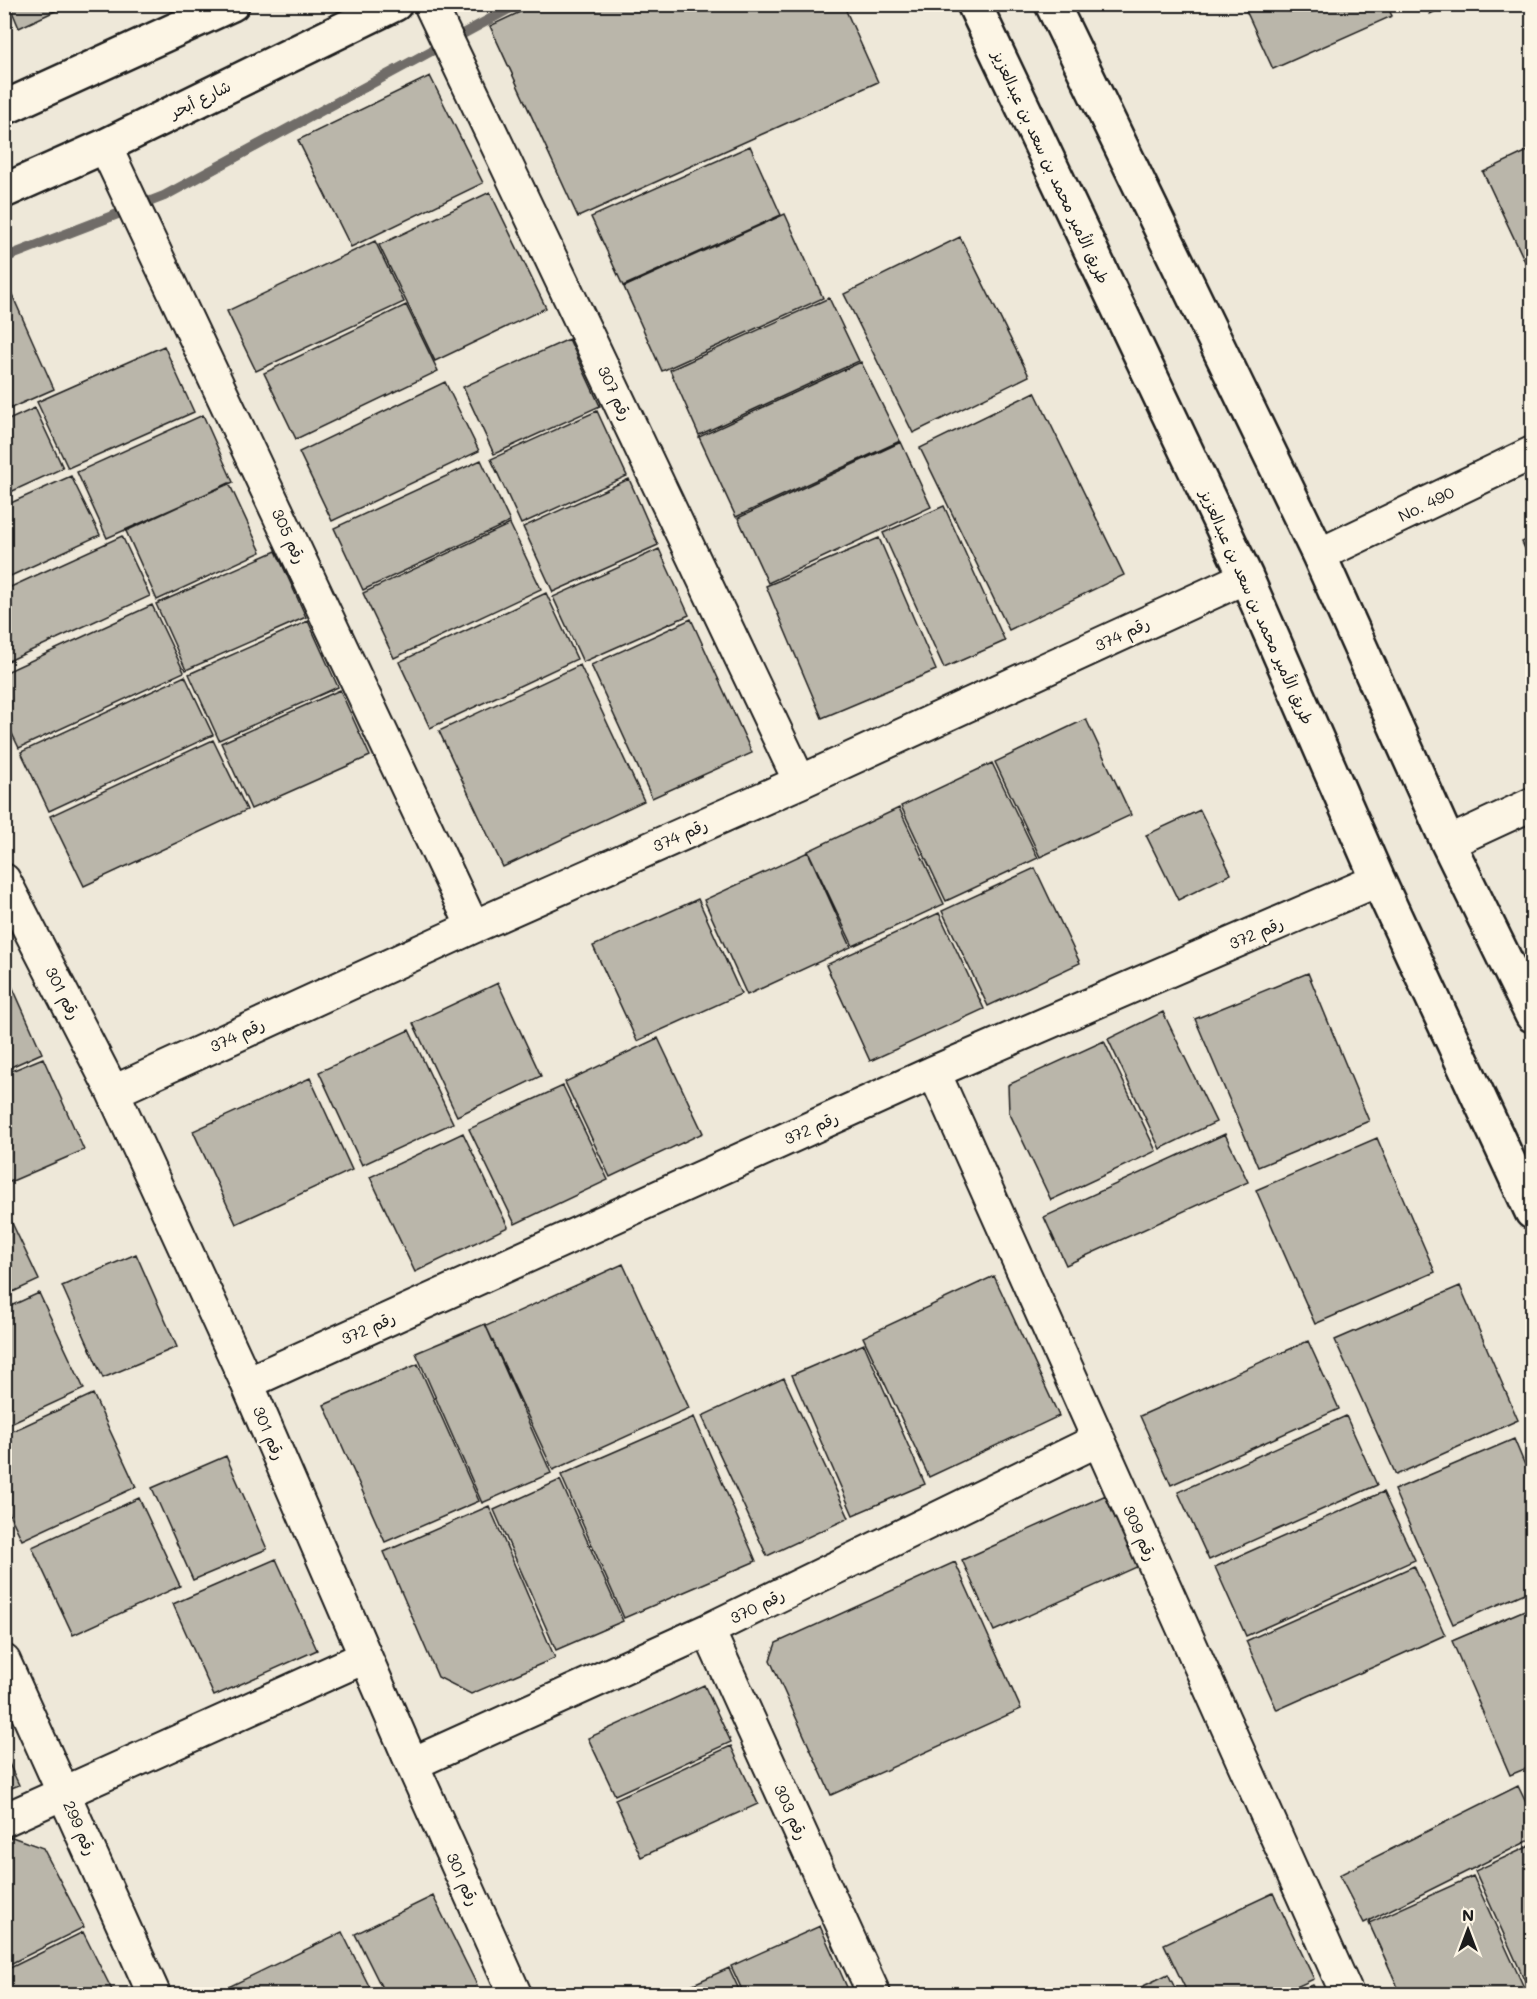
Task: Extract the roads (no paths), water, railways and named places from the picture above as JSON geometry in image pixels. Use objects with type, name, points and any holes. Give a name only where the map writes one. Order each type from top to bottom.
[{"type":"main road","points":[[4,108],[232,4]]},
{"type":"main road","name":"شارع أبحر","points":[[4,191],[105,146],[395,4]]},
{"type":"main road","name":"طريق الأمير محمد بن سعد بن عبدالعزيز","points":[[974,4],[1246,577],[1378,880],[1533,1212]]},
{"type":"main road","points":[[1052,4],[1319,555],[1448,843],[1533,1015]]},
{"type":"street","name":"رقم 307","points":[[430,4],[800,782]]},
{"type":"street","name":"رقم 305","points":[[105,146],[472,927]]},
{"type":"street","name":"No. 490","points":[[1319,555],[1533,453]]},
{"type":"street","name":"رقم 374","points":[[113,1092],[472,927],[800,782],[1246,577]]},
{"type":"street","points":[[1448,843],[1533,804]]},
{"type":"street","name":"رقم 301","points":[[4,880],[113,1092],[248,1383],[365,1657],[515,1995]]},
{"type":"street","name":"رقم 372","points":[[248,1383],[934,1072],[1378,880]]},
{"type":"street","name":"رقم 309","points":[[934,1072],[1347,1995]]},
{"type":"street","name":"رقم 370","points":[[412,1764],[708,1630],[1098,1440]]},
{"type":"street","name":"رقم 303","points":[[708,1630],[874,1995]]},
{"type":"street","points":[[4,1820],[365,1657]]},
{"type":"street","name":"رقم 299","points":[[4,1661],[154,1995]]},
{"type":"waterway","points":[[4,258],[164,196],[518,4]]}]
